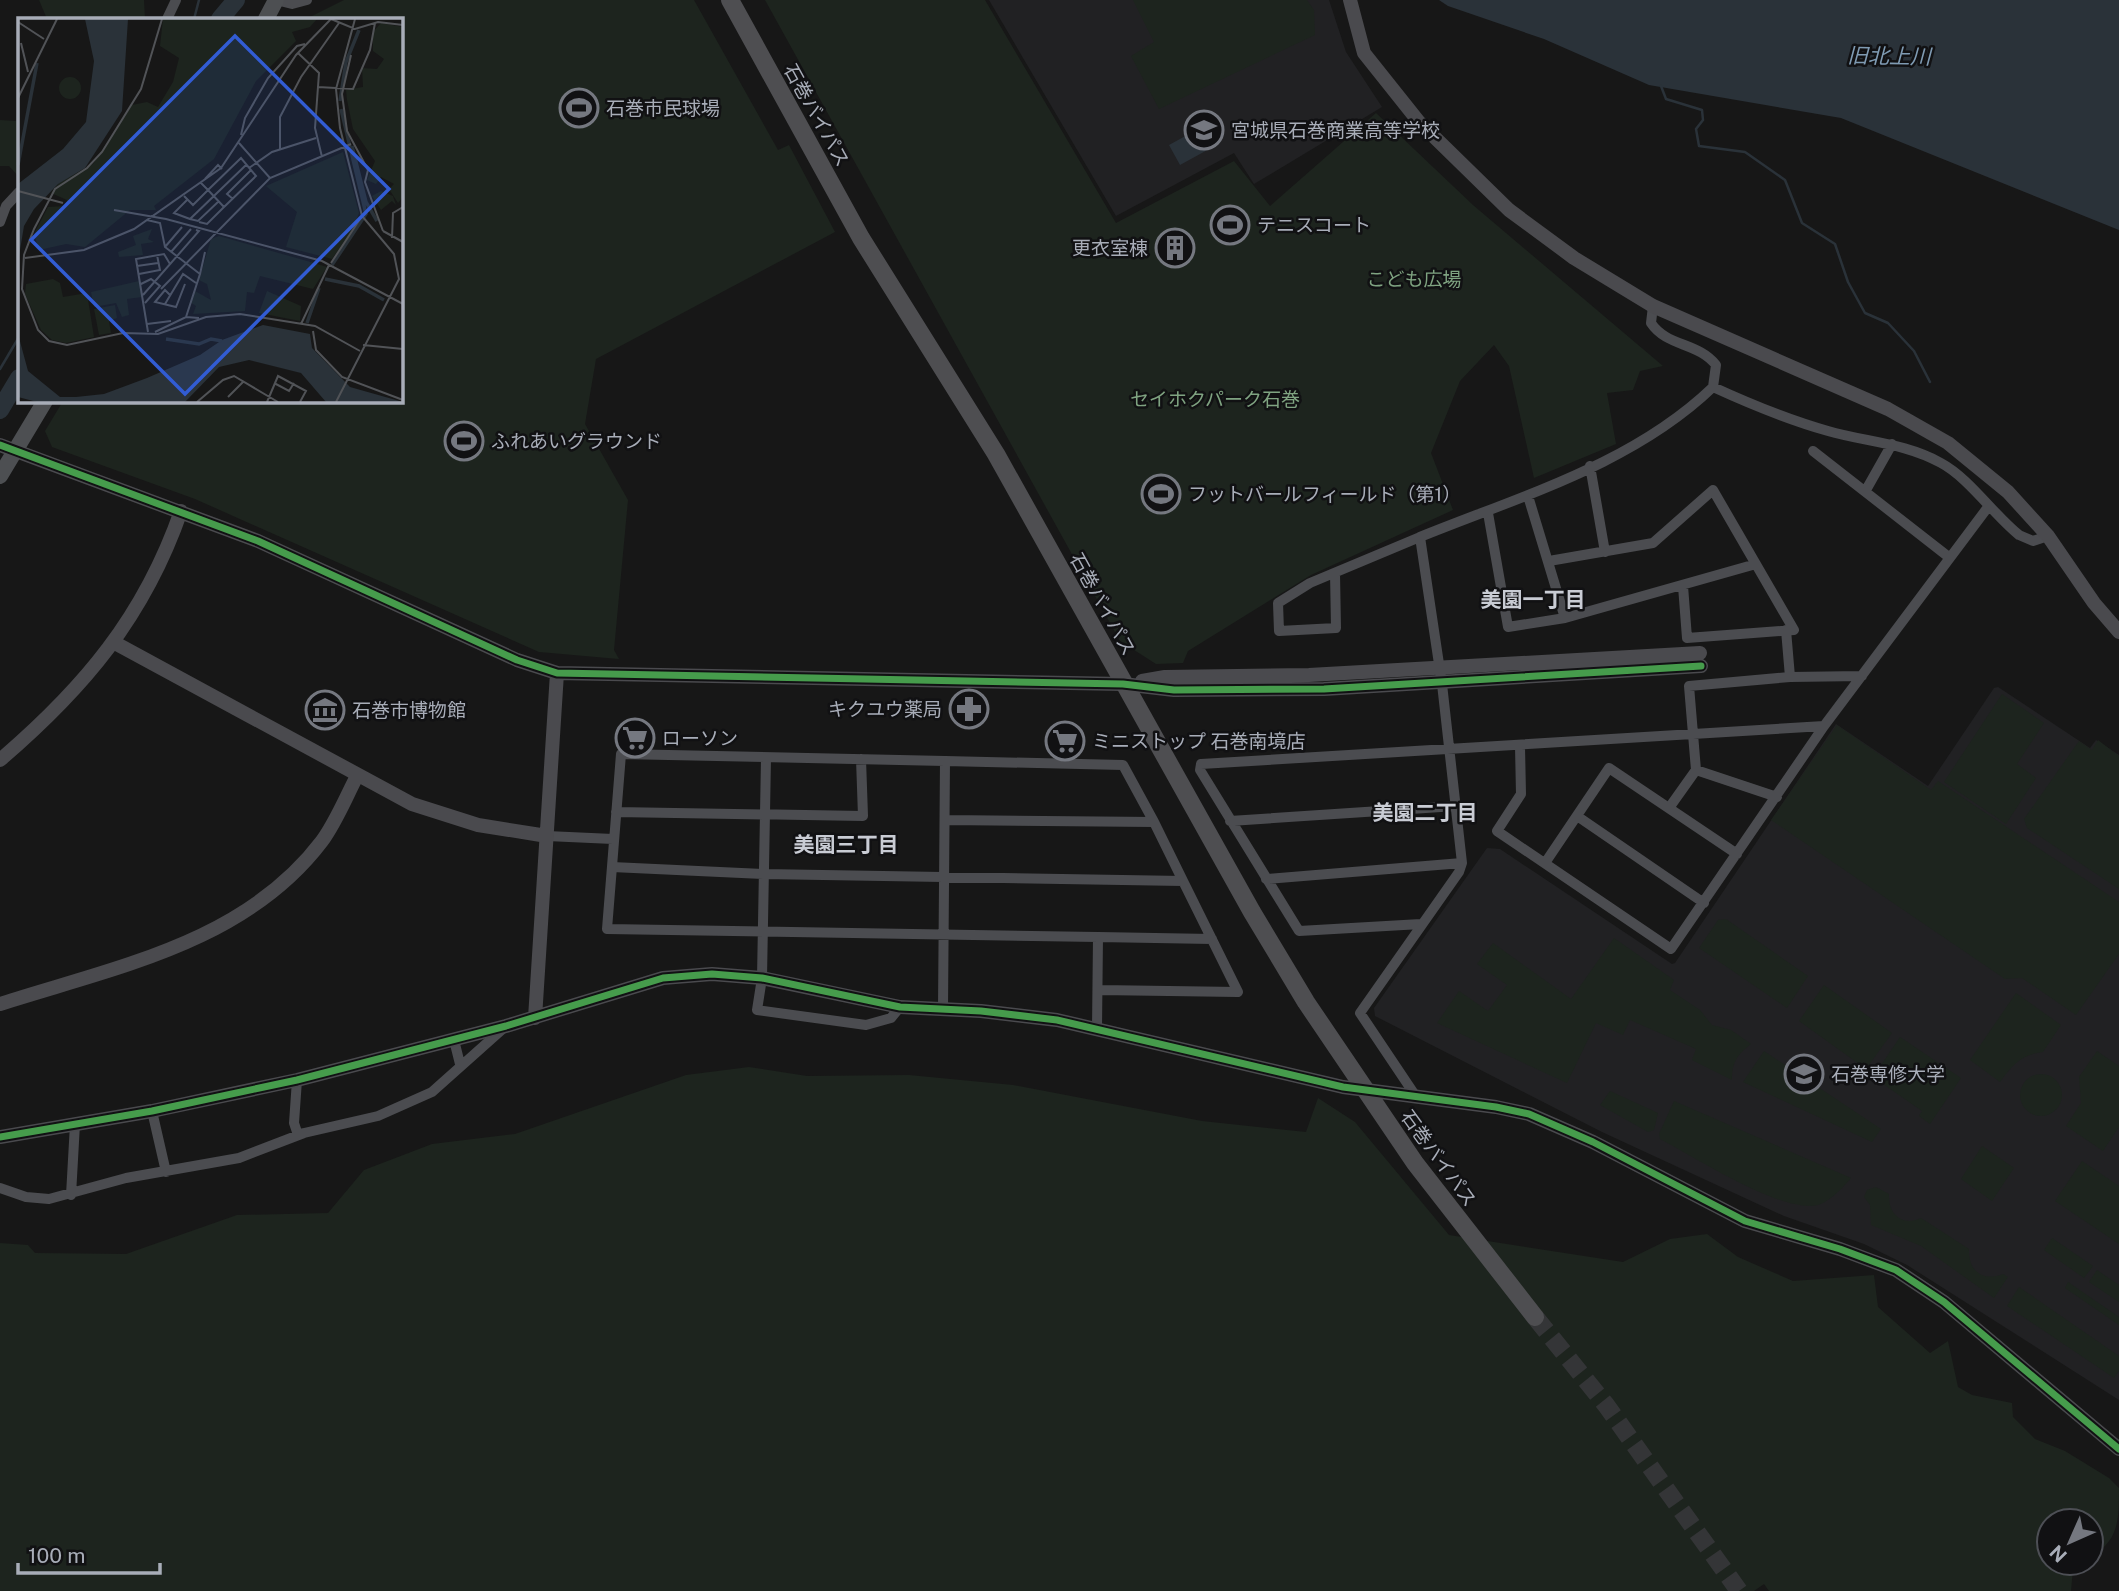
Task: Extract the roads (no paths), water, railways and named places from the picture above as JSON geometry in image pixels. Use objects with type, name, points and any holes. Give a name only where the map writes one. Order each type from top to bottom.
[{"type":"highway","name":"石巻バイパス","points":[[730,0],[861,238],[996,454],[1252,912],[1377,1109],[1450,1211],[1535,1317]]},
{"type":"main road","points":[[267,18],[276,0]]},
{"type":"main road","points":[[0,476],[44,402]]},
{"type":"street","points":[[167,18],[176,0]]},
{"type":"street","points":[[276,0],[292,4],[307,0]]},
{"type":"street","points":[[1350,0],[1364,53],[1453,159],[1543,237],[1653,306],[1888,409],[1930,431],[1996,481],[2048,536],[2094,603],[2119,632]]},
{"type":"street","points":[[0,222],[6,206],[18,193]]},
{"type":"street","points":[[1335,573],[1336,628],[1279,631],[1279,603],[1310,583],[1420,537],[1488,513],[1639,444],[1713,387],[1716,365],[1704,352],[1666,339],[1658,332],[1651,323],[1653,306]]},
{"type":"street","points":[[1713,387],[1752,405],[1829,431],[1892,444],[1945,464],[1988,507],[2027,540],[2048,536]]},
{"type":"street","points":[[1866,490],[1892,444]]},
{"type":"street","points":[[0,445],[258,541],[517,660],[557,673],[1123,684],[1174,690],[1324,689],[1442,684],[1700,660]]},
{"type":"street","points":[[1813,451],[1950,558]]},
{"type":"street","points":[[1590,467],[1605,552]]},
{"type":"street","points":[[1549,561],[1653,544],[1713,490],[1794,630],[1687,638],[1683,586]]},
{"type":"street","points":[[1528,496],[1564,618]]},
{"type":"street","points":[[1520,747],[1521,794],[1497,831],[1671,949],[1824,726],[1988,507]]},
{"type":"street","points":[[0,760],[68,699],[115,643],[151,579],[181,511]]},
{"type":"street","points":[[1488,513],[1508,627],[1564,618],[1756,564]]},
{"type":"street","points":[[1418,1098],[1360,1013],[1459,872],[1462,863],[1442,684],[1420,537]]},
{"type":"street","points":[[1786,630],[1790,677]]},
{"type":"street","points":[[1699,637],[1702,683]]},
{"type":"street","points":[[115,643],[412,804],[511,832],[613,839]]},
{"type":"street","points":[[1123,684],[1165,677],[1310,675],[1439,667],[1700,660]]},
{"type":"street","points":[[535,1018],[557,673]]},
{"type":"street","points":[[1668,808],[1696,769],[1689,686],[1790,677],[1862,676]]},
{"type":"street","points":[[1421,924],[1299,931],[1200,770],[1201,764],[1448,748],[1520,747],[1691,733],[1824,726]]},
{"type":"street","points":[[1099,990],[1238,992],[1212,939],[1154,822],[1123,765],[621,754],[607,929],[1212,939]]},
{"type":"street","points":[[766,758],[762,978],[757,1010],[866,1025],[891,1018],[900,1007]]},
{"type":"street","points":[[616,812],[863,816],[861,759]]},
{"type":"street","points":[[943,1009],[945,761]]},
{"type":"street","points":[[1545,863],[1609,768],[1737,854]]},
{"type":"street","points":[[1696,769],[1777,797]]},
{"type":"street","points":[[0,1004],[190,942],[243,915],[273,893],[323,840],[357,776]]},
{"type":"street","points":[[1230,821],[1456,806]]},
{"type":"street","points":[[1577,816],[1704,903]]},
{"type":"street","points":[[945,820],[1154,822]]},
{"type":"street","points":[[1265,879],[1462,863]]},
{"type":"street","points":[[612,867],[763,874],[1183,881]]},
{"type":"street","points":[[1097,1028],[1098,937]]},
{"type":"street","points":[[0,1137],[152,1111],[297,1080],[535,1018],[663,978],[712,974],[762,978],[900,1007],[1019,1015],[1097,1028],[1343,1087],[1530,1114],[1593,1142],[1745,1221],[1840,1249],[1896,1270],[1944,1302],[2119,1449]]},
{"type":"street","points":[[0,1188],[26,1198],[49,1199],[126,1178],[239,1158],[298,1135],[354,1124],[419,1100],[460,1064],[486,1046],[506,1026]]},
{"type":"street","points":[[454,1040],[460,1064]]},
{"type":"street","points":[[297,1080],[294,1123],[298,1135]]},
{"type":"street","points":[[152,1111],[166,1172]]},
{"type":"street","points":[[71,1195],[75,1124]]},
{"type":"water","name":"旧北上川","points":[[1439,0],[2119,0],[2119,230],[1841,118],[1649,85],[1544,39],[1448,6]]},
{"type":"water","points":[[1200,128],[1211,148],[1180,165],[1169,145]]},
{"type":"waterway","points":[[194,18],[199,0]]},
{"type":"waterway","points":[[221,18],[236,0]]},
{"type":"waterway","points":[[1661,86],[1666,99],[1702,110],[1703,120],[1696,129],[1699,146],[1745,152],[1785,180],[1802,223],[1835,244],[1848,282],[1865,313],[1888,323],[1914,351],[1930,382]]},
{"type":"waterway","points":[[0,369],[18,339]]},
{"type":"waterway","points":[[0,410],[18,380]]},
{"type":"tunnel","points":[[1535,1317],[1606,1405],[1739,1591]]},
{"type":"place","name":"石巻市民球場","points":[[579,108]]},
{"type":"place","name":"宮城県石巻商業高等学校","points":[[1204,130]]},
{"type":"place","name":"テニスコート","points":[[1230,225]]},
{"type":"place","name":"更衣室棟","points":[[1175,248]]},
{"type":"place","name":"ふれあいグラウンド","points":[[464,441]]},
{"type":"place","name":"フットバールフィールド（第1）","points":[[1161,494]]},
{"type":"place","name":"キクユウ薬局","points":[[969,709]]},
{"type":"place","name":"石巻市博物館","points":[[325,710]]},
{"type":"place","name":"ローソン","points":[[635,738]]},
{"type":"place","name":"ミニストップ 石巻南境店","points":[[1065,741]]},
{"type":"place","name":"石巻専修大学","points":[[1804,1074]]},
{"type":"district","name":"美園一丁目","points":[[1533,599]]},
{"type":"district","name":"美園二丁目","points":[[1425,812]]},
{"type":"district","name":"美園三丁目","points":[[846,844]]},
{"type":"park label","name":"こども広場","points":[[1414,279]]},
{"type":"park label","name":"セイホクパーク石巻","points":[[1215,399]]}]
